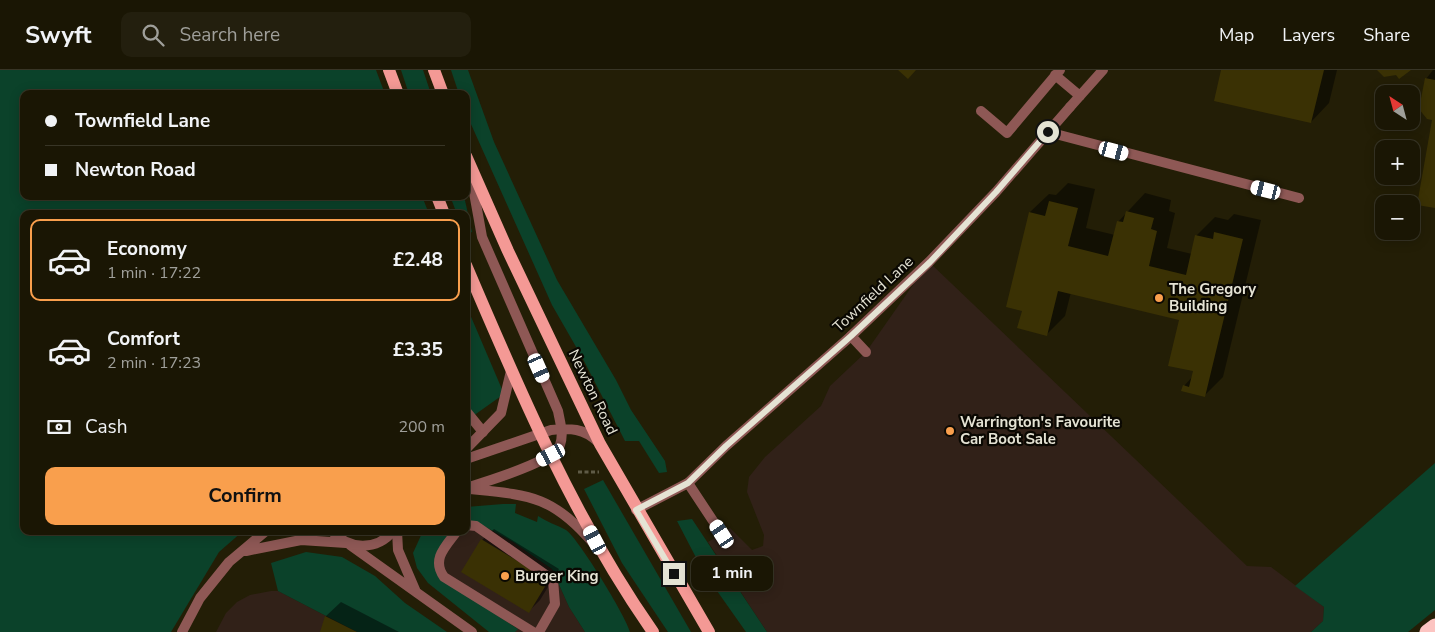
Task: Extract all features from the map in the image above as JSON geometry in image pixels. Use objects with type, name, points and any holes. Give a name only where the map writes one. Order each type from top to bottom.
[{"type":"highway","points":[[1427,632],[1435,626]]},
{"type":"main road","points":[[389,70],[396,90]]},
{"type":"main road","points":[[434,70],[442,90]]},
{"type":"main road","name":"Newton Road","points":[[470,165],[508,251],[600,444],[636,510],[709,632]]},
{"type":"main road","points":[[470,274],[511,371],[551,455],[604,557],[653,632]]},
{"type":"street","name":"Townfield Lane","points":[[636,510],[688,483],[726,446],[851,336],[930,262],[996,192],[1103,70]]},
{"type":"street","points":[[981,111],[1007,134],[1058,73],[1080,96]]},
{"type":"street","points":[[1048,132],[1300,198]]},
{"type":"street","points":[[470,171],[482,237],[558,411],[562,429],[559,447],[551,455],[526,467],[470,488]]},
{"type":"street","points":[[851,336],[866,352]]},
{"type":"street","points":[[470,444],[501,413],[511,371]]},
{"type":"street","points":[[470,416],[484,432]]},
{"type":"street","points":[[470,459],[541,434],[562,429],[573,428],[584,431],[600,444]]},
{"type":"street","points":[[688,483],[722,534]]},
{"type":"street","points":[[470,489],[534,497],[557,509],[576,524],[604,557]]},
{"type":"street","points":[[470,525],[476,526],[553,580],[555,604],[539,632]]},
{"type":"street","points":[[182,632],[200,598],[229,562],[261,535]]},
{"type":"street","points":[[337,535],[472,632]]},
{"type":"street","points":[[243,551],[301,540],[364,546],[377,544],[389,535]]},
{"type":"street","points":[[396,535],[398,550],[417,593]]},
{"type":"street","points":[[454,535],[438,557],[437,565],[444,577],[533,632]]},
{"type":"shaded area","name":"Warrington's Favourite Car Boot Sale","points":[[929,262],[1247,566],[1271,567],[1324,607],[1323,621],[1311,632],[767,632],[708,542],[730,528],[752,550],[763,546],[764,535],[747,492],[749,477],[765,457],[821,406],[830,386],[866,352]]},
{"type":"shaded area","points":[[470,522],[482,525],[513,542],[552,569],[569,607],[585,632],[515,632],[517,628],[439,577],[434,567],[438,553],[448,535],[470,535]]},
{"type":"shaded area","points":[[278,591],[357,632],[216,632],[226,613],[237,602],[250,595]]},
{"type":"green space","points":[[0,70],[376,70],[384,90],[20,90],[20,200],[424,200],[427,210],[20,210],[20,535],[238,535],[219,552],[171,632],[0,632]]},
{"type":"green space","points":[[401,70],[423,70],[430,90],[408,90]]},
{"type":"green space","points":[[451,70],[468,70],[494,142],[557,280],[616,380],[631,410],[665,461],[667,472],[659,473],[639,441],[625,441],[583,359],[552,305],[470,122],[470,90],[458,90]]},
{"type":"green space","points":[[452,200],[465,200],[467,210],[455,210]]},
{"type":"green space","points":[[470,314],[504,394],[470,418]]},
{"type":"green space","points":[[1435,463],[1435,610],[1408,632],[1311,632],[1323,621],[1324,607],[1295,586]]},
{"type":"green space","points":[[603,480],[691,632],[668,632],[622,563],[584,489]]},
{"type":"green space","points":[[516,504],[515,513],[537,522],[538,516],[566,530],[580,547],[611,595],[630,632],[585,632],[569,607],[552,569],[513,542],[482,525],[470,522],[470,507]]},
{"type":"green space","points":[[692,519],[767,632],[746,632],[703,571],[677,521]]},
{"type":"green space","points":[[421,535],[448,535],[438,554],[436,565],[439,577],[518,629],[515,632],[489,632],[428,583],[417,568],[413,553]]},
{"type":"green space","points":[[306,552],[342,557],[375,576],[405,603],[447,632],[357,632],[278,591],[271,563]]},
{"type":"building","points":[[898,70],[916,70],[908,79]]},
{"type":"building","points":[[1221,70],[1324,70],[1311,123],[1214,101]]},
{"type":"building","points":[[1377,70],[1411,70],[1399,79],[1396,75],[1384,77]]},
{"type":"building","points":[[1425,78],[1435,80],[1435,208],[1420,206],[1419,195],[1432,120],[1427,119],[1420,110]]},
{"type":"building","name":"The Gregory Building","points":[[1049,201],[1078,208],[1068,246],[1108,256],[1117,221],[1123,222],[1126,211],[1154,218],[1151,229],[1157,231],[1149,266],[1186,275],[1195,235],[1213,239],[1214,232],[1243,239],[1205,397],[1181,391],[1183,385],[1189,387],[1193,371],[1168,366],[1179,320],[1058,291],[1047,336],[1017,328],[1022,311],[1006,307],[1029,212],[1045,216]]},
{"type":"building","name":"Burger King","points":[[481,539],[549,580],[529,613],[461,572]]},
{"type":"building","points":[[325,616],[357,632],[320,632]]},
{"type":"place","name":"The Gregory Building","points":[[1159,298]]},
{"type":"place","name":"Warrington's Favourite Car Boot Sale","points":[[950,431]]},
{"type":"place","name":"Burger King","points":[[505,576]]},
{"type":"route","points":[[674,574],[636,510],[688,483],[726,446],[851,336],[930,262],[996,192],[1048,132]]}]
